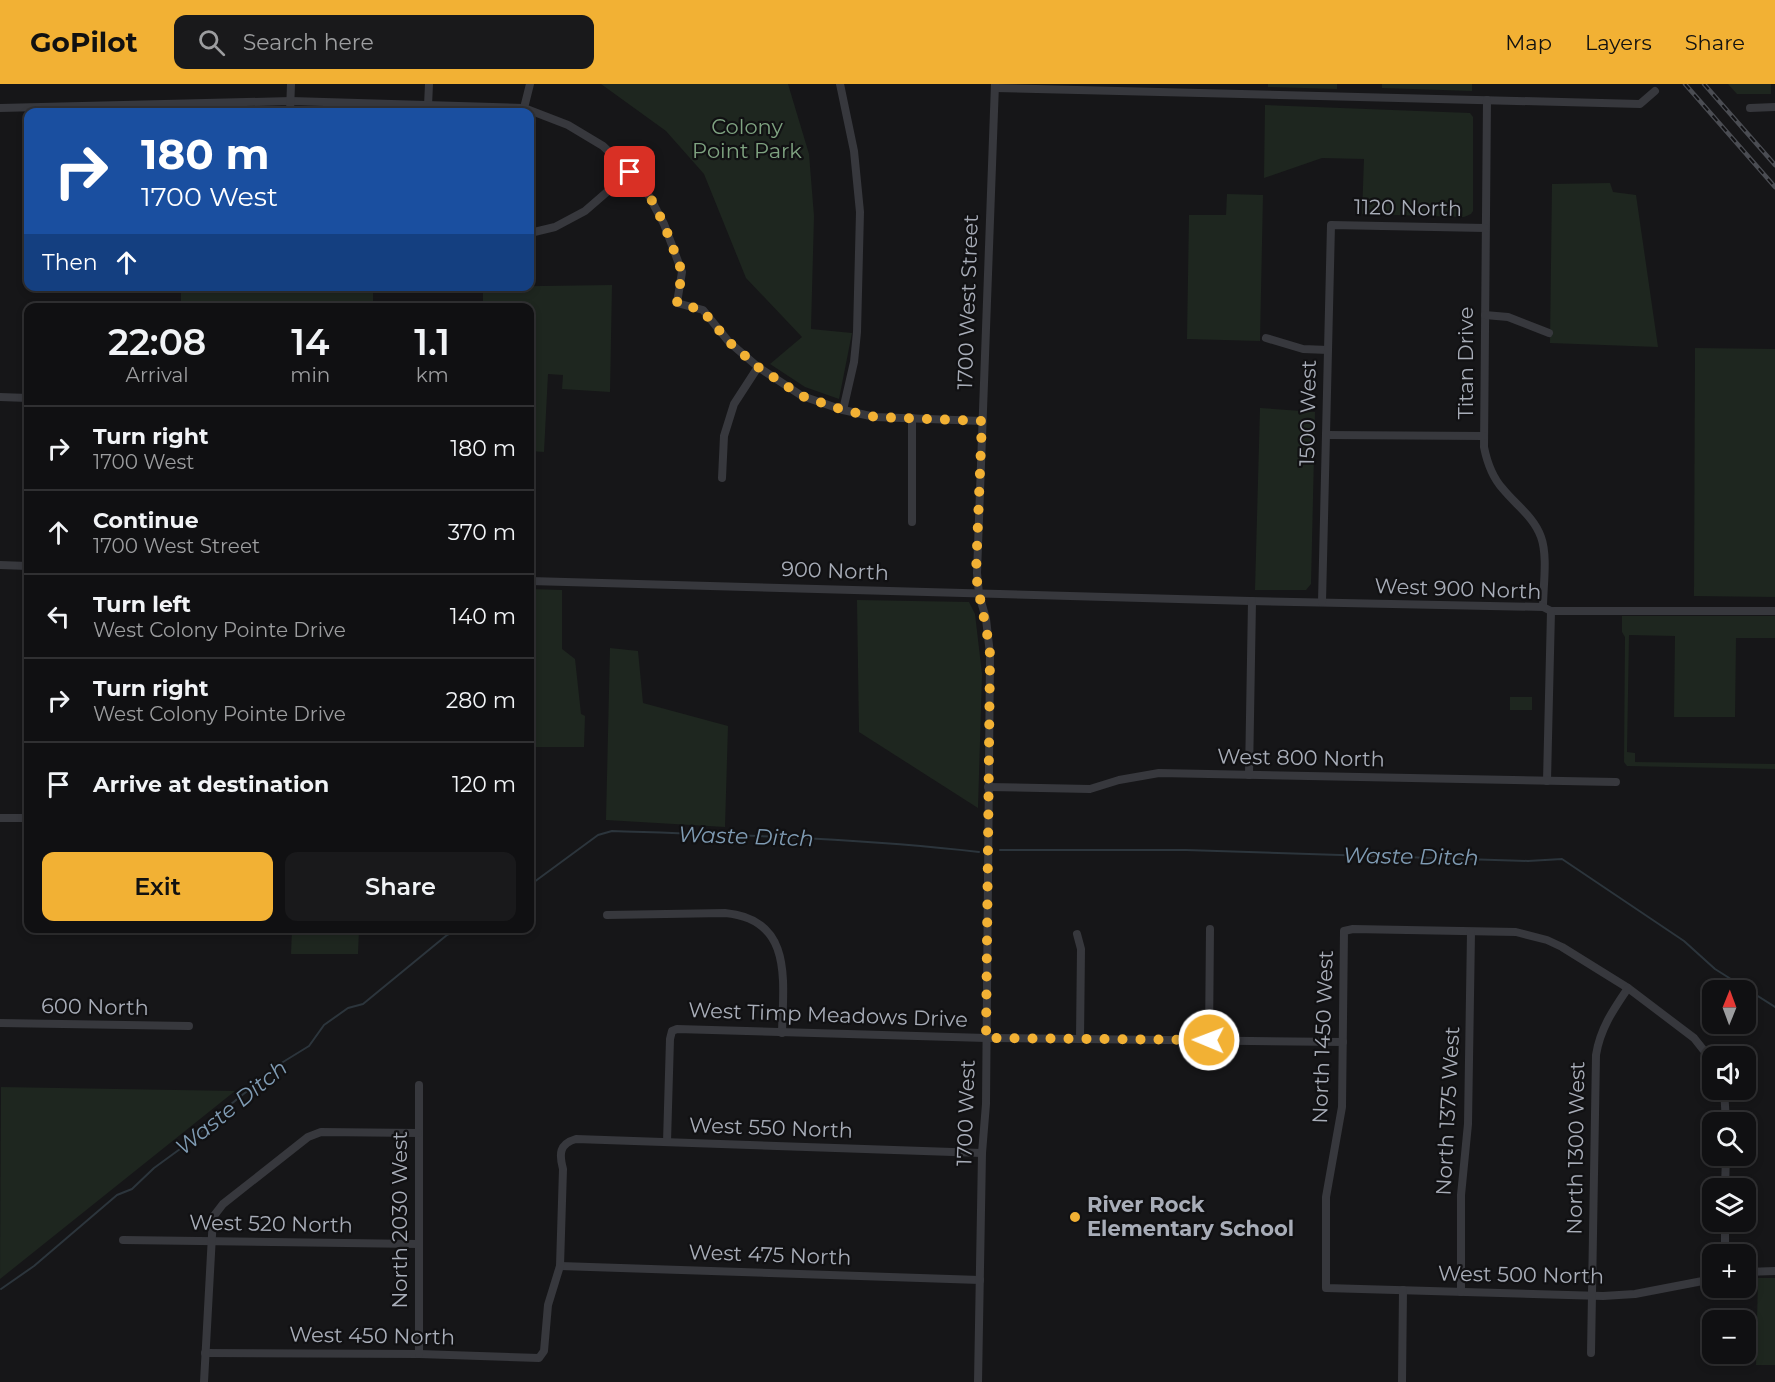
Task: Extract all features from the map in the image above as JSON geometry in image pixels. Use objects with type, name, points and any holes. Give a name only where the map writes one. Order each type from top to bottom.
[{"type":"street","points":[[291,84],[291,108]]},
{"type":"street","points":[[428,106],[429,84]]},
{"type":"street","points":[[112,108],[291,101],[524,108],[530,84]]},
{"type":"street","points":[[840,84],[854,151],[861,212],[857,332],[854,362],[843,410]]},
{"type":"street","points":[[995,86],[1640,104],[1655,91]]},
{"type":"street","name":"1700 West Street","points":[[979,594],[976,573],[995,86]]},
{"type":"street","name":"Titan Drive","points":[[1487,100],[1484,436],[1486,457],[1495,479],[1535,524],[1544,548],[1547,609],[1547,781]]},
{"type":"street","points":[[1750,108],[1775,107]]},
{"type":"street","points":[[0,108],[24,108]]},
{"type":"street","points":[[534,112],[568,125],[603,146],[630,172],[649,195],[664,224],[682,272],[677,303],[702,310],[729,342],[758,367],[802,396],[843,410],[875,417],[982,421]]},
{"type":"street","points":[[534,232],[555,227],[585,211],[630,172]]},
{"type":"street","name":"1120 North","points":[[1331,225],[1485,228]]},
{"type":"street","name":"1500 West","points":[[1322,602],[1331,225]]},
{"type":"street","points":[[1485,315],[1508,317],[1549,333]]},
{"type":"street","points":[[1266,338],[1303,349],[1328,350]]},
{"type":"street","points":[[722,478],[724,436],[734,404],[758,367]]},
{"type":"street","points":[[0,397],[24,398]]},
{"type":"street","points":[[912,418],[912,522]]},
{"type":"street","points":[[1326,435],[1484,436]]},
{"type":"street","points":[[0,565],[24,566]]},
{"type":"street","name":"900 North","points":[[534,581],[1139,598]]},
{"type":"street","name":"1700 West","points":[[978,1382],[982,1153],[986,1104],[990,654],[986,619],[979,594]]},
{"type":"street","name":"West 900 North","points":[[1139,598],[1547,609],[1775,611]]},
{"type":"street","points":[[1250,775],[1252,602]]},
{"type":"street","name":"West 800 North","points":[[988,787],[1090,789],[1119,780],[1159,773],[1616,782]]},
{"type":"street","points":[[0,818],[24,818]]},
{"type":"street","points":[[608,915],[725,913],[748,917],[765,928],[777,946],[783,964],[782,1033]]},
{"type":"street","points":[[1209,1040],[1210,929]]},
{"type":"street","name":"North 1450 West","points":[[1326,1288],[1326,1197],[1341,1119],[1344,930],[1471,932]]},
{"type":"street","points":[[1471,932],[1516,932],[1547,940],[1562,947],[1628,988],[1694,1038],[1702,1048]]},
{"type":"street","name":"North 1375 West","points":[[1461,1292],[1461,1195],[1469,1104],[1471,932]]},
{"type":"street","points":[[1077,934],[1081,949],[1080,1039]]},
{"type":"street","name":"North 1300 West","points":[[1591,1353],[1596,1055],[1607,1019],[1628,988]]},
{"type":"street","name":"600 North","points":[[0,1023],[189,1026]]},
{"type":"street","name":"West Timp Meadows Drive","points":[[668,1142],[672,1031],[677,1029],[986,1038],[1343,1042]]},
{"type":"street","name":"North 2030 West","points":[[418,1354],[419,1085]]},
{"type":"street","points":[[204,1382],[213,1217],[223,1204],[308,1137],[321,1132],[418,1133]]},
{"type":"street","name":"West 550 North","points":[[560,1266],[563,1169],[560,1158],[561,1148],[567,1142],[576,1139],[982,1153]]},
{"type":"street","name":"West 520 North","points":[[123,1240],[418,1244]]},
{"type":"street","name":"West 475 North","points":[[560,1266],[980,1280]]},
{"type":"street","name":"West 450 North","points":[[205,1353],[418,1354],[539,1358],[544,1351],[548,1305],[560,1266]]},
{"type":"street","points":[[1756,1271],[1775,1270]]},
{"type":"street","name":"West 500 North","points":[[1326,1288],[1592,1295],[1635,1293],[1702,1281]]},
{"type":"street","points":[[1402,1382],[1403,1290]]},
{"type":"green space","name":"Colony Point Park","points":[[601,84],[788,84],[809,154],[814,216],[811,329],[852,333],[839,399],[805,387],[770,364],[802,337],[746,278],[704,174],[666,131]]},
{"type":"green space","points":[[1268,84],[1337,84],[1337,89],[1268,87]]},
{"type":"green space","points":[[1382,84],[1472,84],[1472,91],[1382,88]]},
{"type":"green space","points":[[1728,84],[1771,84],[1771,94],[1737,94]]},
{"type":"green space","points":[[1265,105],[1470,113],[1473,117],[1473,211],[1464,217],[1362,214],[1364,159],[1322,158],[1264,178]]},
{"type":"green space","points":[[1610,183],[1613,192],[1636,195],[1658,347],[1550,343],[1552,184]]},
{"type":"green space","points":[[1227,194],[1263,195],[1260,341],[1187,339],[1189,215],[1226,215]]},
{"type":"green space","points":[[612,285],[610,392],[562,389],[563,375],[548,374],[544,452],[534,451],[534,303],[483,303],[483,291],[534,291],[534,286]]},
{"type":"green space","points":[[181,291],[373,291],[373,303],[181,303]]},
{"type":"green space","points":[[1695,348],[1775,349],[1775,597],[1694,596]]},
{"type":"green space","points":[[1260,408],[1315,412],[1311,584],[1306,590],[1255,590]]},
{"type":"green space","points":[[534,589],[562,590],[562,649],[575,659],[581,714],[585,716],[584,747],[534,747]]},
{"type":"green space","points":[[857,600],[969,602],[975,614],[982,674],[978,808],[859,732]]},
{"type":"green space","points":[[1622,616],[1775,616],[1775,638],[1736,638],[1735,717],[1674,717],[1675,636],[1629,635],[1627,752],[1635,753],[1635,762],[1775,764],[1775,769],[1627,766],[1624,762],[1625,637],[1622,632]]},
{"type":"green space","points":[[610,648],[638,651],[643,703],[728,726],[725,827],[606,820]]},
{"type":"green space","points":[[1510,697],[1532,697],[1532,710],[1510,710]]},
{"type":"green space","points":[[292,933],[359,933],[358,954],[291,954]]},
{"type":"green space","points":[[1,1087],[235,1091],[0,1279]]},
{"type":"green space","points":[[1758,1278],[1775,1278],[1775,1365],[1756,1365]]},
{"type":"waterway","name":"Waste Ditch","points":[[534,882],[598,835],[612,831],[841,840],[979,852]]},
{"type":"waterway","name":"Waste Ditch","points":[[1000,850],[1186,850],[1528,861],[1562,859],[1684,941],[1715,969],[1775,1007]]},
{"type":"waterway","name":"Waste Ditch","points":[[1,1289],[34,1266],[117,1195],[132,1189],[154,1168],[191,1141],[220,1113],[283,1062],[309,1046],[324,1025],[348,1008],[363,1004],[451,933]]},
{"type":"railway","points":[[1685,84],[1775,187]]},
{"type":"railway","points":[[1704,84],[1775,165]]},
{"type":"place","name":"River Rock Elementary School","points":[[1075,1217]]},
{"type":"route","points":[[630,172],[649,195],[664,224],[682,272],[677,303],[702,310],[729,342],[758,367],[802,396],[843,410],[875,417],[982,421],[976,573],[986,619],[990,654],[986,1038],[1209,1040]]}]
